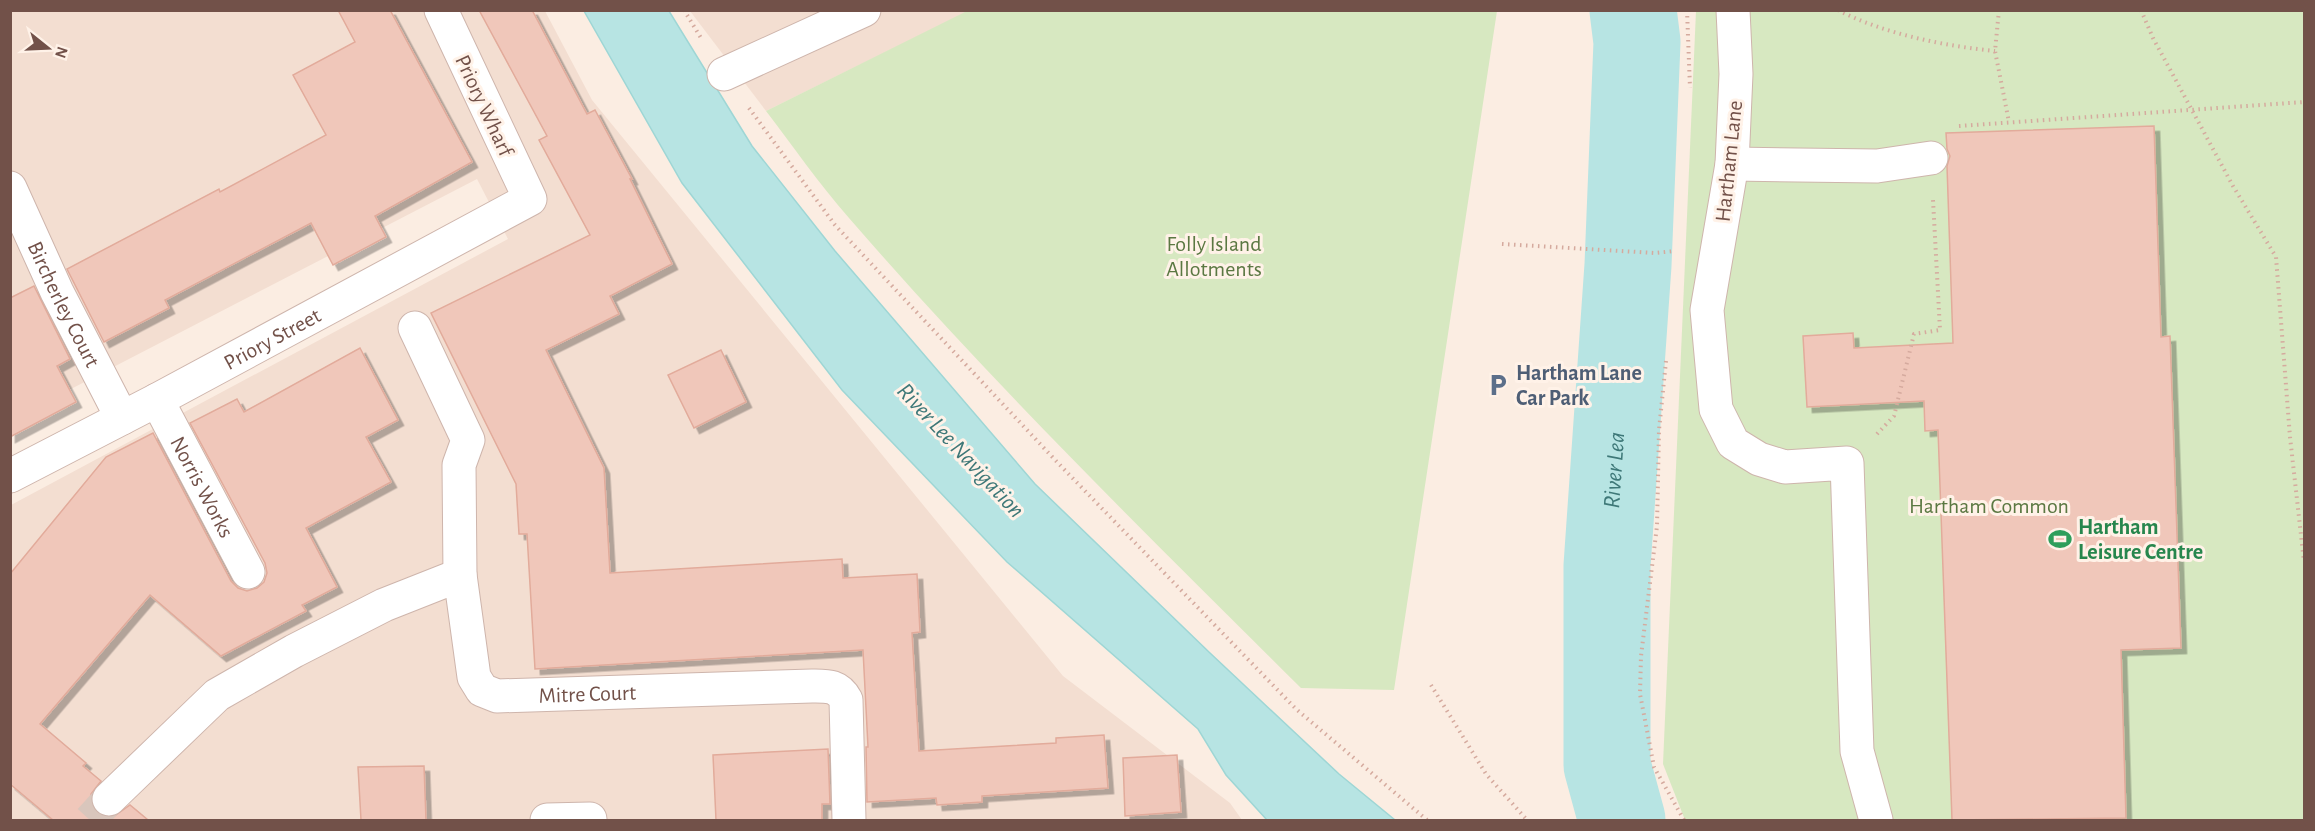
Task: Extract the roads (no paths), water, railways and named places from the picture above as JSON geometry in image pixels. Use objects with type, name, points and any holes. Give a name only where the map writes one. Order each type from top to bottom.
[{"type":"street","name":"Priory Wharf","points":[[441,10],[530,199]]},
{"type":"street","points":[[724,74],[864,10]]},
{"type":"street","name":"Hartham Lane","points":[[1734,10],[1736,75],[1732,164],[1707,310],[1716,409],[1733,443],[1759,459],[1785,467],[1847,463],[1857,751],[1876,820]]},
{"type":"street","points":[[1732,164],[1876,166],[1931,158]]},
{"type":"street","name":"Bircherley Court","points":[[10,188],[57,292],[122,417]]},
{"type":"street","name":"Priory Street","points":[[10,476],[157,400],[530,199]]},
{"type":"street","name":"Mitre Court","points":[[415,328],[468,440],[459,465],[460,575],[474,677],[482,690],[497,696],[834,687],[842,692],[846,700],[849,820]]},
{"type":"street","name":"Norris Works","points":[[157,400],[248,572]]},
{"type":"street","points":[[109,799],[217,695],[294,651],[384,605],[460,575]]},
{"type":"street","points":[[547,820],[590,819]]},
{"type":"water","name":"River Lee Navigation","points":[[584,11],[669,11],[752,146],[835,251],[1035,484],[1339,774],[1395,820],[1267,820],[1226,775],[1198,729],[1007,562],[842,390],[682,183]]},
{"type":"waterway","name":"River Lea","points":[[1622,820],[1607,765],[1607,566],[1628,265],[1637,42],[1633,10]]},
{"type":"tunnel","points":[[90,820],[109,799]]},
{"type":"place","name":"Hartham Lane Car Park","points":[[1498,385]]},
{"type":"place","name":"Hartham Leisure Centre","points":[[2060,539]]},
{"type":"park label","name":"Folly Island Allotments","points":[[1214,256]]},
{"type":"park label","name":"Hartham Common","points":[[1989,505]]}]
